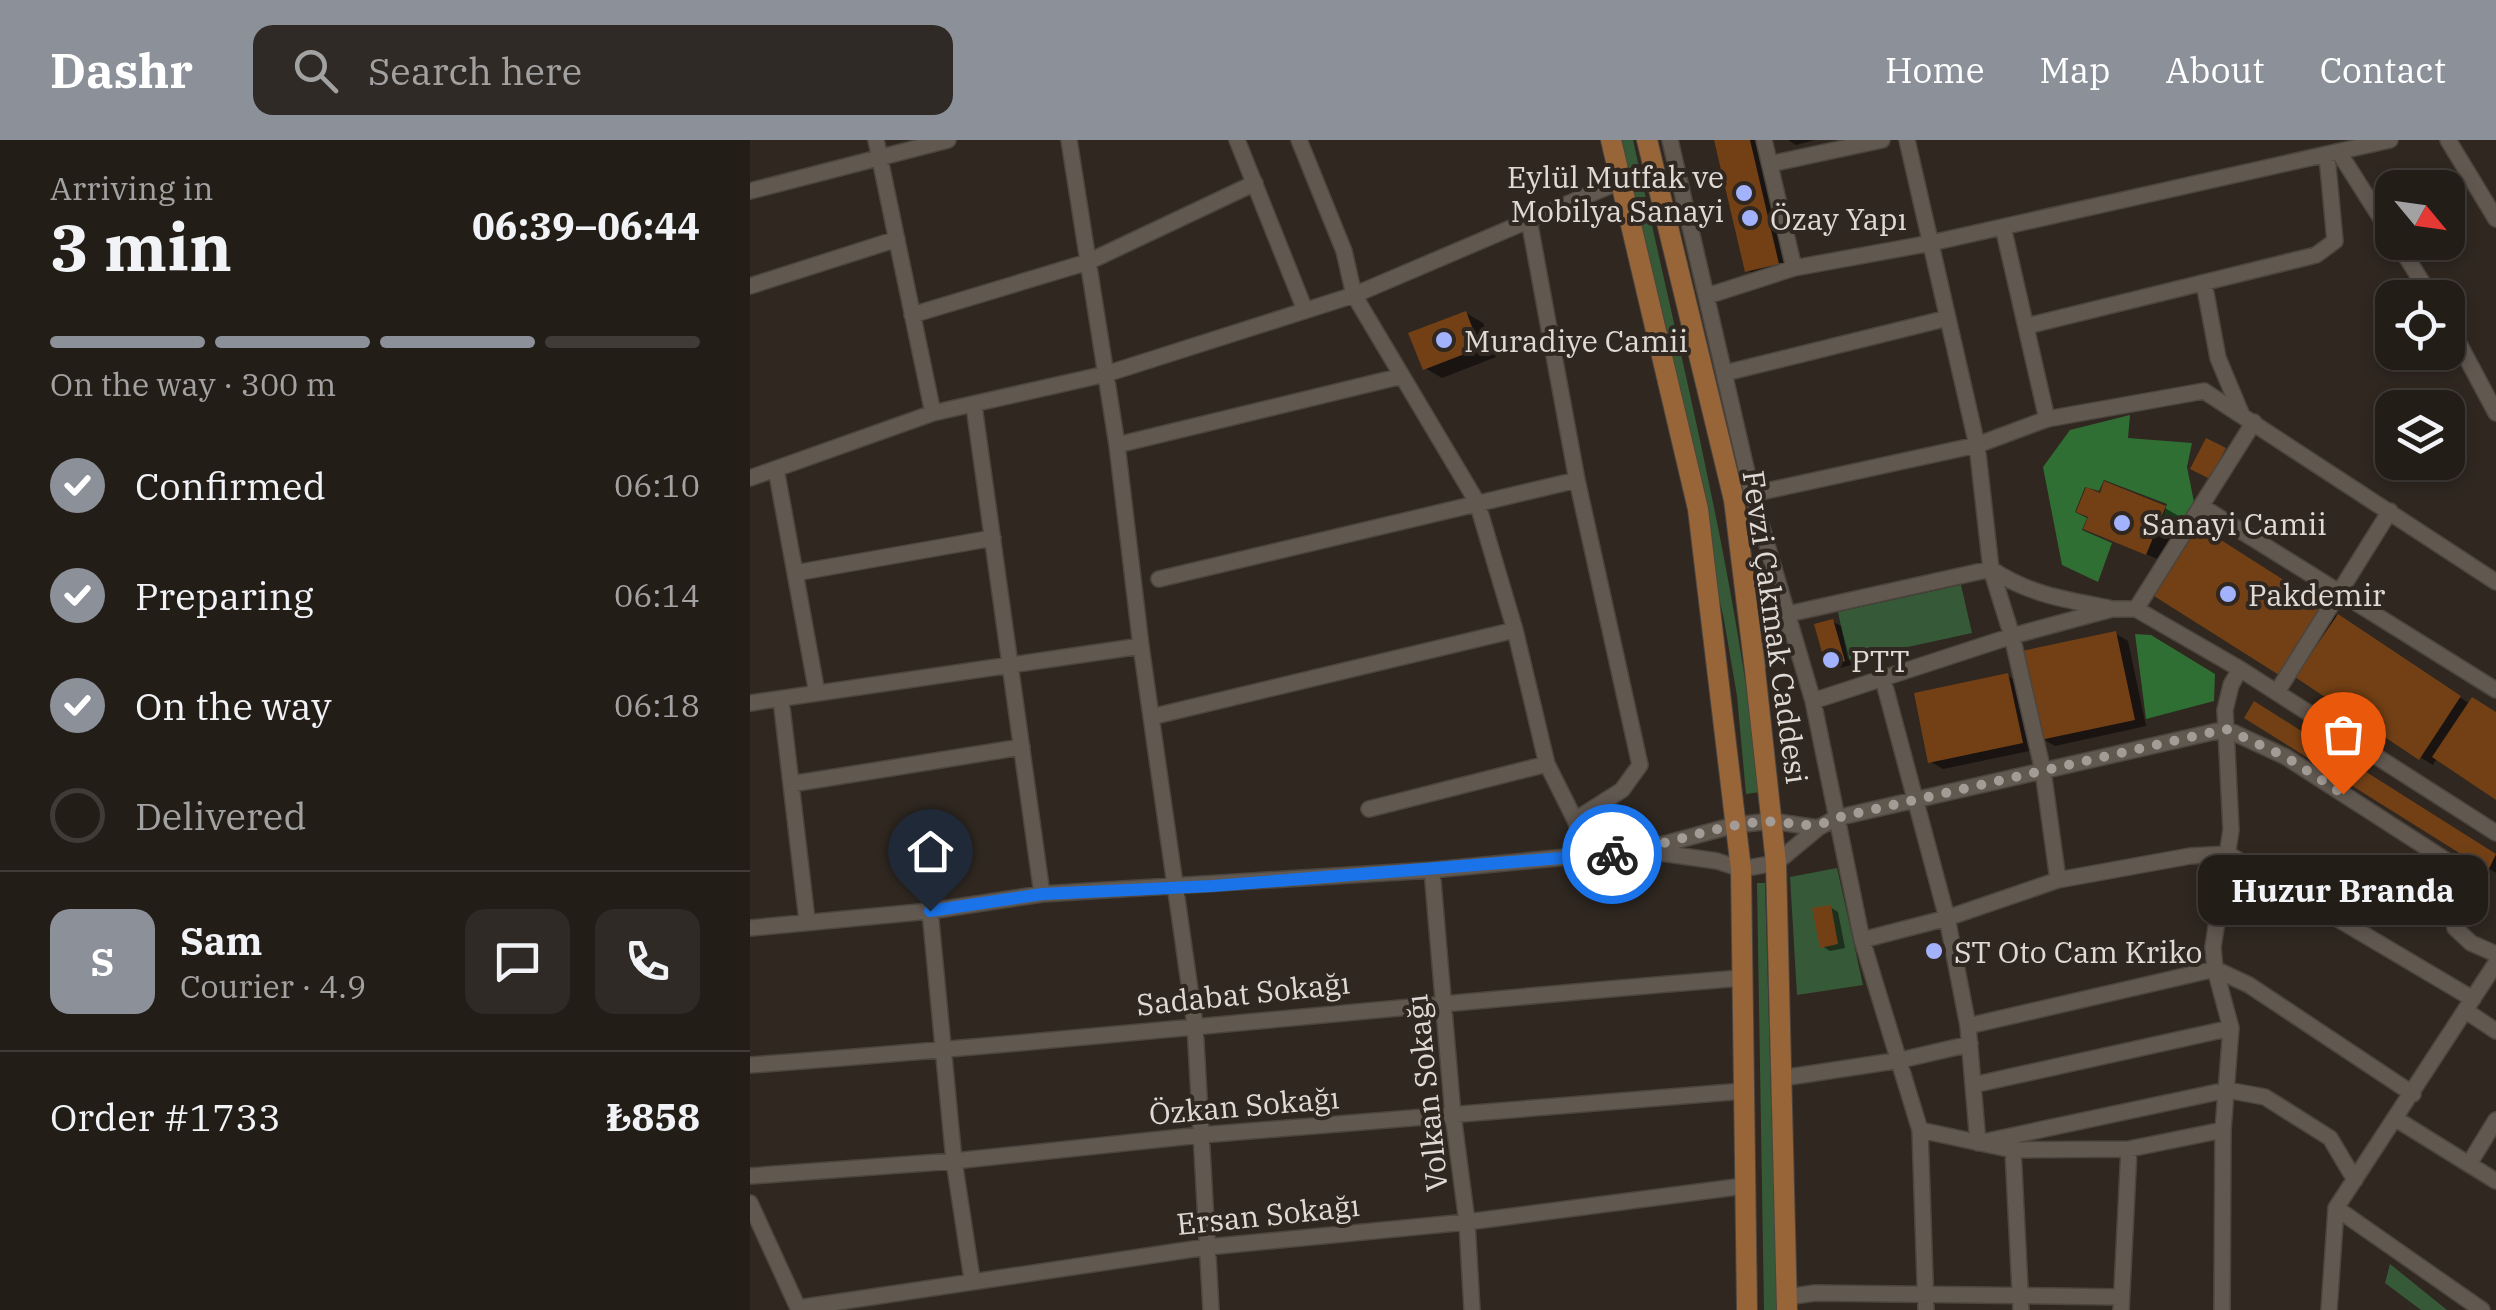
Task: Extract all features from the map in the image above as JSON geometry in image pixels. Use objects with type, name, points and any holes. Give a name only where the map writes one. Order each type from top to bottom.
[{"type":"main road","name":"Fevzi Çakmak Caddesi","points":[[1610,140],[1698,510],[1736,825],[1741,869],[1747,1310]]},
{"type":"main road","name":"Fevzi Çakmak Caddesi","points":[[1647,140],[1734,500],[1755,670],[1776,863],[1787,1303]]},
{"type":"street","points":[[876,140],[933,413]]},
{"type":"street","points":[[750,191],[948,140]]},
{"type":"street","points":[[1069,140],[1117,446],[1150,716],[1195,1025],[1211,1310]]},
{"type":"street","points":[[1238,140],[1305,310]]},
{"type":"street","points":[[1299,140],[1344,251],[1354,295],[1477,502],[1516,630],[1547,764],[1575,820],[1588,857]]},
{"type":"street","points":[[1670,140],[1752,494],[1814,701],[1862,940],[1920,1130],[1927,1302]]},
{"type":"street","points":[[1764,140],[1794,268]]},
{"type":"street","points":[[1770,164],[1882,140]]},
{"type":"street","points":[[1908,140],[1977,446],[1992,569],[2043,771],[2058,880]]},
{"type":"street","points":[[1707,296],[1794,268],[1930,243],[2390,140]]},
{"type":"street","points":[[2448,140],[2496,220]]},
{"type":"street","points":[[2334,155],[2375,212]]},
{"type":"street","points":[[2027,326],[2316,255],[2335,242],[2334,155]]},
{"type":"street","points":[[750,478],[933,413],[1106,374],[1354,295],[1621,181]]},
{"type":"street","points":[[912,315],[1088,262],[1255,184]]},
{"type":"street","points":[[1529,220],[1577,480],[1640,766],[1622,790],[1575,820]]},
{"type":"street","points":[[2003,227],[2047,418]]},
{"type":"street","points":[[750,286],[897,240]]},
{"type":"street","points":[[2204,283],[2218,358],[2248,417]]},
{"type":"street","points":[[1725,373],[1948,318]]},
{"type":"street","points":[[2465,355],[2496,414]]},
{"type":"street","points":[[1117,446],[1402,376]]},
{"type":"street","points":[[1752,494],[1977,446],[2047,418],[2204,391],[2496,582]]},
{"type":"street","points":[[974,406],[1042,894]]},
{"type":"street","points":[[2136,609],[2201,506],[2248,417]]},
{"type":"street","points":[[776,469],[818,693]]},
{"type":"street","points":[[1158,579],[1577,480]]},
{"type":"street","points":[[2201,506],[2496,690]]},
{"type":"street","points":[[2277,692],[2390,512]]},
{"type":"street","points":[[796,573],[992,538]]},
{"type":"street","points":[[1755,670],[1788,614],[1992,569],[2040,595],[2112,609],[2136,609],[2277,692],[2496,833]]},
{"type":"street","points":[[1814,701],[2012,636],[2112,609]]},
{"type":"street","points":[[1150,716],[1516,630]]},
{"type":"street","points":[[750,703],[1141,646]]},
{"type":"street","points":[[2222,1310],[2223,1130],[2231,1028],[2214,969],[2213,947],[2232,830],[2225,710],[2231,684],[2240,669]]},
{"type":"street","points":[[1883,680],[1947,918],[1968,1026],[1978,1143]]},
{"type":"street","points":[[781,698],[807,920]]},
{"type":"street","points":[[1640,850],[1718,861],[1741,869],[1776,863],[1836,818],[2226,729],[2286,757],[2458,868],[2464,896],[2455,928],[2471,944],[2496,954]]},
{"type":"street","points":[[791,784],[1022,747]]},
{"type":"street","points":[[1369,809],[1547,764]]},
{"type":"street","points":[[750,928],[930,911],[1042,894],[1176,888],[1588,857],[1640,850],[1736,825],[1772,821],[1818,828]]},
{"type":"street","points":[[1862,940],[1947,918],[2058,880],[2190,856],[2228,854],[2470,1005],[2496,1031]]},
{"type":"street","name":"Volkan Sokağı","points":[[1432,870],[1453,1115],[1468,1222],[1472,1310]]},
{"type":"street","points":[[930,911],[954,1162],[972,1280]]},
{"type":"street","points":[[2329,1310],[2336,1208],[2496,963]]},
{"type":"street","points":[[1968,1026],[2214,969],[2249,986],[2412,1094]]},
{"type":"street","name":"Sadabat Sokağı","points":[[750,1065],[943,1051],[1443,1001],[1742,978]]},
{"type":"street","points":[[1973,1085],[2231,1028]]},
{"type":"street","points":[[1782,1078],[1900,1060],[1970,1044]]},
{"type":"street","points":[[1978,1143],[2227,1090],[2265,1096],[2330,1138],[2355,1180]]},
{"type":"street","name":"Özkan Sokağı","points":[[750,1176],[954,1162],[1202,1135],[1744,1091]]},
{"type":"street","points":[[2396,1119],[2496,1181]]},
{"type":"street","points":[[2470,1164],[2496,1120]]},
{"type":"street","points":[[1920,1130],[2013,1150],[2128,1149],[2223,1130]]},
{"type":"street","points":[[1787,1303],[1815,1293],[1927,1302],[2120,1304],[2128,1149]]},
{"type":"street","points":[[2013,1150],[2022,1303]]},
{"type":"street","name":"Ersan Sokağı","points":[[799,1309],[1207,1246],[1468,1222],[1744,1186]]},
{"type":"street","points":[[750,1203],[799,1309]]},
{"type":"street","points":[[2336,1208],[2482,1310]]},
{"type":"green space","points":[[1618,140],[1633,140],[1688,383],[1737,628],[1760,792],[1746,794],[1737,696],[1724,620]]},
{"type":"green space","points":[[2130,415],[2128,438],[2192,443],[2187,467],[2195,507],[2175,539],[2158,531],[2167,504],[2104,480],[2099,491],[2085,487],[2075,512],[2087,518],[2082,530],[2112,543],[2098,582],[2062,565],[2043,467],[2070,430]]},
{"type":"green space","points":[[1961,585],[1972,633],[1848,660],[1838,612]]},
{"type":"green space","points":[[2135,634],[2151,635],[2215,674],[2214,701],[2146,719]]},
{"type":"green space","points":[[1837,868],[1863,985],[1797,995],[1790,877]]},
{"type":"green space","points":[[1757,883],[1765,883],[1777,1310],[1764,1310]]},
{"type":"green space","points":[[2390,1264],[2447,1310],[2421,1310],[2385,1283]]},
{"type":"building","points":[[1714,140],[1750,140],[1779,264],[1745,272]]},
{"type":"building","name":"Muradiye Camii","points":[[1466,311],[1480,348],[1423,370],[1408,333]]},
{"type":"building","points":[[2206,438],[2226,448],[2210,479],[2190,469]]},
{"type":"building","name":"Sanayi Camii","points":[[2104,481],[2166,506],[2146,555],[2083,529],[2088,517],[2076,512],[2086,487],[2100,493]]},
{"type":"building","points":[[2199,526],[2323,605],[2279,675],[2154,596]]},
{"type":"building","points":[[2338,614],[2461,696],[2419,760],[2295,677]]},
{"type":"building","points":[[1833,619],[1845,661],[1826,667],[1814,624]]},
{"type":"building","points":[[2116,631],[2135,720],[2040,740],[2022,651]]},
{"type":"building","points":[[2008,673],[2023,743],[1928,763],[1914,693]]},
{"type":"building","points":[[2472,697],[2496,712],[2496,800],[2432,757]]},
{"type":"building","points":[[2254,701],[2496,854],[2488,871],[2244,718]]},
{"type":"building","points":[[1831,905],[1838,944],[1820,948],[1812,908]]},
{"type":"way so far","points":[[1612,854],[1736,825],[1772,821],[1818,828],[1836,818],[2226,729],[2286,757],[2343,794]]},
{"type":"place","name":"Eylül Mutfak ve Mobilya Sanayi","points":[[1744,193]]},
{"type":"place","name":"Özay Yapı","points":[[1750,218]]},
{"type":"place","name":"Muradiye Camii","points":[[1444,340]]},
{"type":"place","name":"Sanayi Camii","points":[[2122,523]]},
{"type":"place","name":"Pakdemir","points":[[2228,594]]},
{"type":"place","name":"PTT","points":[[1831,660]]},
{"type":"place","name":"Huzur Branda","points":[[2343,794]]},
{"type":"place","name":"ST Oto Cam Kriko","points":[[1934,951]]},
{"type":"route","points":[[930,911],[1042,894],[1212,886],[1612,854]]}]
